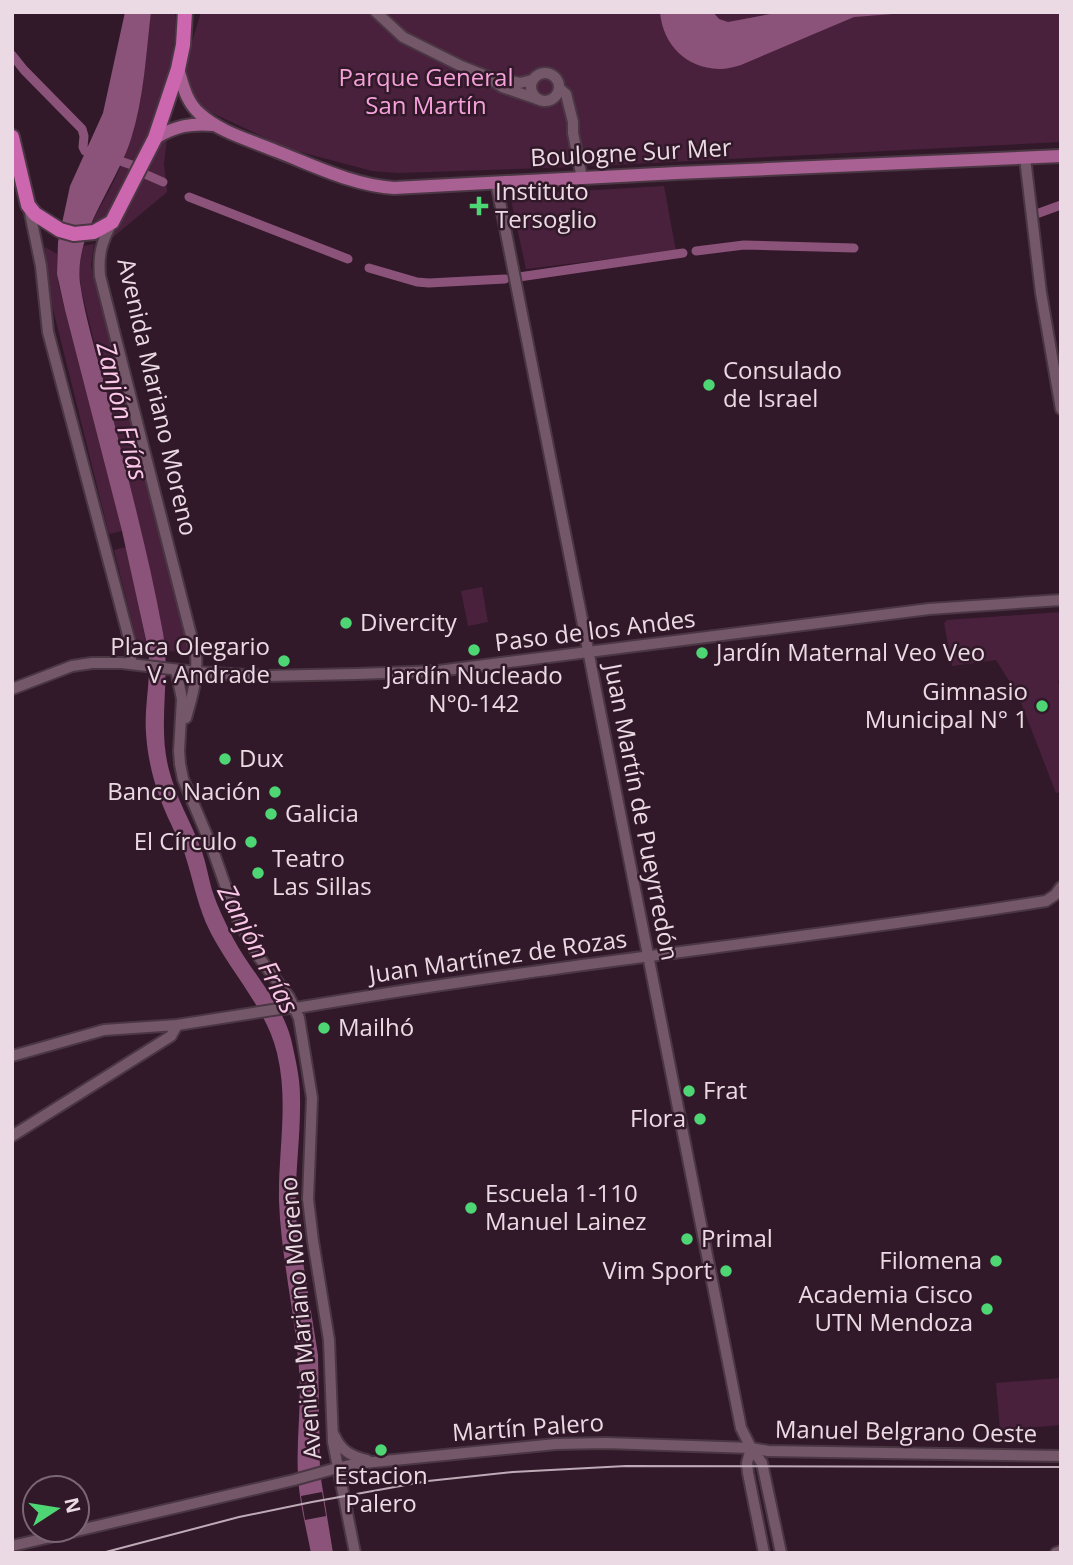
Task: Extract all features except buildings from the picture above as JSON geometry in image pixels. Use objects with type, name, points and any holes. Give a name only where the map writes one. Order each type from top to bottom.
[{"type":"highway","name":"Avenida Mariano Moreno","points":[[112,222],[155,138],[178,69],[185,12]]},
{"type":"highway","points":[[12,139],[28,205],[43,220],[71,234],[87,234],[112,222]]},
{"type":"main road","points":[[183,45],[191,12]]},
{"type":"main road","name":"Boulogne Sur Mer","points":[[178,69],[189,100],[196,111],[214,125],[331,173],[361,183],[394,188],[1061,156]]},
{"type":"main road","name":"Boulogne Sur Mer","points":[[155,138],[169,130],[193,123],[214,125]]},
{"type":"street","points":[[376,12],[403,37],[486,76],[520,83],[532,80],[538,74],[549,73],[566,94],[573,133]]},
{"type":"street","points":[[486,76],[502,87],[557,105],[564,111],[573,133],[582,178]]},
{"type":"street","points":[[532,80],[531,90],[542,100]]},
{"type":"street","points":[[542,100],[556,95],[559,88]]},
{"type":"street","points":[[1026,158],[1041,293],[1061,409]]},
{"type":"street","name":"Juan Martín de Pueyrredón","points":[[496,182],[741,1428],[762,1463],[781,1553]]},
{"type":"street","points":[[28,205],[41,266],[48,332],[131,646],[131,664]]},
{"type":"street","name":"Avenida Mariano Moreno","points":[[112,222],[102,241],[100,276],[195,649],[197,672],[194,694],[182,729]]},
{"type":"street","name":"Paso de los Andes","points":[[12,689],[84,663],[131,664],[197,672],[274,676],[438,671],[929,609],[1061,600]]},
{"type":"street","name":"Avenida Mariano Moreno","points":[[171,669],[181,690],[182,729],[179,758],[183,779],[211,845],[236,916],[253,948],[289,997],[299,1018],[312,1091],[308,1199],[329,1340],[332,1432],[355,1553]]},
{"type":"street","points":[[194,694],[203,682],[221,674]]},
{"type":"street","name":"Juan Martínez de Rozas","points":[[12,1056],[104,1030],[177,1025],[1046,901],[1061,887]]},
{"type":"street","points":[[12,1136],[171,1036],[177,1025]]},
{"type":"street","points":[[332,1432],[341,1448],[348,1453],[377,1462]]},
{"type":"street","name":"Martín Palero","points":[[12,1550],[337,1468],[377,1462],[534,1446],[593,1443],[751,1448]]},
{"type":"street","name":"Juan Martín de Pueyrredón","points":[[751,1448],[747,1463],[764,1553]]},
{"type":"street","name":"Manuel Belgrano Oeste","points":[[751,1448],[782,1451],[1061,1456]]},
{"type":"green space","points":[[151,12],[175,12],[170,66],[163,93],[143,144],[106,217],[92,222],[129,145],[142,89]]},
{"type":"green space","name":"Parque General San Martín","points":[[201,12],[1061,12],[1061,142],[572,167],[398,173],[372,171],[289,149],[197,106],[186,79],[186,62]]},
{"type":"green space","points":[[167,137],[164,164],[167,192],[112,238],[159,143]]},
{"type":"green space","points":[[664,186],[676,251],[526,269],[510,195]]},
{"type":"green space","points":[[94,244],[91,266],[189,652],[166,651],[142,535],[81,289],[79,269],[83,246]]},
{"type":"green space","points":[[45,247],[57,254],[58,282],[122,531],[109,534],[49,293]]},
{"type":"green space","points":[[126,547],[148,651],[137,642],[114,550]]},
{"type":"green space","points":[[482,587],[488,622],[468,626],[461,591]]},
{"type":"green space","name":"Gimnasio Municipal N° 1","points":[[1061,612],[1061,680],[1058,681],[1061,692],[1061,792],[1056,793],[1018,695],[996,660],[952,666],[944,623],[947,620]]},
{"type":"green space","points":[[1061,1378],[1061,1425],[1000,1430],[996,1383]]},
{"type":"shaded area","points":[[125,12],[151,12],[142,92],[131,139],[83,246],[80,283],[163,633],[166,667],[164,736],[169,770],[201,849],[219,908],[240,951],[280,1012],[296,1060],[300,1127],[296,1218],[318,1355],[320,1473],[333,1553],[311,1553],[299,1485],[300,1382],[280,1222],[283,1108],[277,1053],[264,1019],[206,923],[185,854],[157,791],[146,733],[148,649],[122,531],[57,274],[58,242],[70,186],[103,113]]},
{"type":"shaded area","points":[[660,12],[713,12],[719,19],[728,22],[781,12],[918,12],[854,17],[741,65],[719,69],[696,64],[678,52],[666,35]]},
{"type":"pier","points":[[322,1492],[326,1516],[305,1520],[301,1496]]},
{"type":"waterway","points":[[12,55],[82,129],[85,151]]},
{"type":"waterway","points":[[123,162],[132,165]]},
{"type":"waterway","points":[[147,175],[163,182]]},
{"type":"waterway","points":[[189,197],[348,259]]},
{"type":"waterway","points":[[1039,213],[1061,205]]},
{"type":"waterway","points":[[696,251],[744,245],[854,248]]},
{"type":"waterway","points":[[519,277],[683,253]]},
{"type":"waterway","points":[[369,268],[429,283],[505,279]]},
{"type":"tram line","points":[[102,1553],[239,1517],[312,1502],[428,1481],[513,1472],[626,1466],[1061,1467]]},
{"type":"place","name":"Instituto Tersoglio","points":[[479,206]]},
{"type":"place","name":"Consulado de Israel","points":[[709,385]]},
{"type":"place","name":"Divercity","points":[[346,623]]},
{"type":"place","name":"Jardín Nucleado N°0-142","points":[[474,650]]},
{"type":"place","name":"Jardín Maternal Veo Veo","points":[[702,653]]},
{"type":"place","name":"Placa Olegario V. Andrade","points":[[284,661]]},
{"type":"place","name":"Gimnasio Municipal N° 1","points":[[1042,706]]},
{"type":"place","name":"Dux","points":[[225,759]]},
{"type":"place","name":"Banco Nación","points":[[275,792]]},
{"type":"place","name":"Galicia","points":[[271,814]]},
{"type":"place","name":"El Círculo","points":[[251,842]]},
{"type":"place","name":"Teatro Las Sillas","points":[[258,873]]},
{"type":"place","name":"Mailhó","points":[[324,1028]]},
{"type":"place","name":"Frat","points":[[689,1091]]},
{"type":"place","name":"Flora","points":[[700,1119]]},
{"type":"place","name":"Escuela 1-110 Manuel Lainez","points":[[471,1208]]},
{"type":"place","name":"Primal","points":[[687,1239]]},
{"type":"place","name":"Filomena","points":[[996,1261]]},
{"type":"place","name":"Vim Sport","points":[[726,1271]]},
{"type":"place","name":"Academia Cisco UTN Mendoza","points":[[987,1309]]},
{"type":"place","name":"Estacion Palero","points":[[381,1450]]},
{"type":"water label","name":"Zanjón Frías","points":[[122,411]]},
{"type":"water label","name":"Zanjón Frías","points":[[258,949]]}]
